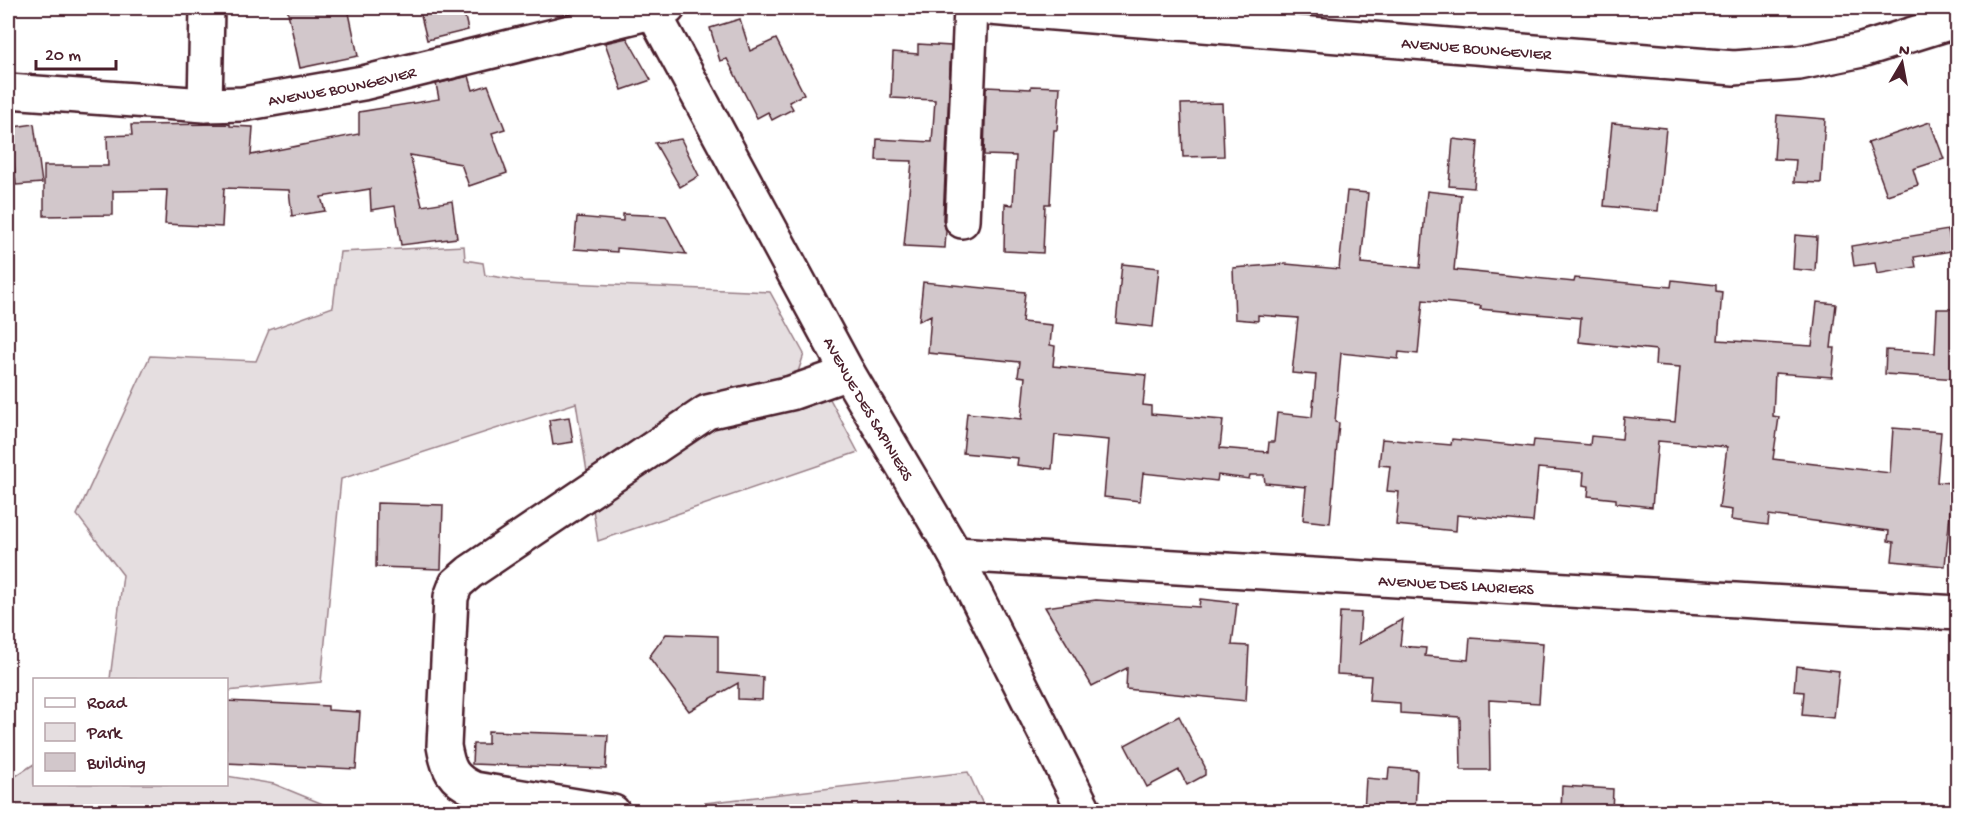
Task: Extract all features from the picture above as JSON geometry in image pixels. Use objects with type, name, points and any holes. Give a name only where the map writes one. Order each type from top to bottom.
[{"type":"street","points":[[205,105],[207,8]]},
{"type":"street","name":"AVENUE BOUNGEVIER","points":[[8,91],[205,105],[243,104],[363,83],[657,8]]},
{"type":"street","name":"AVENUE DES SAPINIERS","points":[[657,8],[848,372],[956,554],[1085,812]]},
{"type":"street","points":[[962,221],[971,8]]},
{"type":"street","name":"AVENUE BOUNGEVIER","points":[[990,8],[1032,9],[1734,68],[1799,63],[1862,50],[1958,20]]},
{"type":"street","points":[[613,812],[474,789],[460,782],[453,773],[446,761],[444,746],[451,597],[456,584],[470,572],[707,412],[791,393],[848,372]]},
{"type":"street","name":"AVENUE DES LAURIERS","points":[[956,554],[1958,613]]},
{"type":"green space","points":[[464,246],[465,260],[483,263],[485,275],[523,281],[770,292],[804,354],[791,393],[830,399],[858,452],[598,541],[576,403],[341,479],[321,682],[228,691],[228,678],[110,678],[123,575],[77,515],[150,356],[256,361],[269,330],[333,307],[340,252]]},
{"type":"green space","points":[[33,765],[33,786],[228,786],[228,776],[274,784],[340,811],[8,811],[8,781]]},
{"type":"green space","points":[[968,772],[986,811],[704,811],[705,803]]},
{"type":"building","points":[[287,8],[348,8],[358,56],[300,68]]},
{"type":"building","points":[[419,8],[463,8],[468,30],[427,40]]},
{"type":"building","points":[[740,19],[750,51],[776,39],[804,94],[789,102],[793,109],[772,120],[768,112],[757,118],[727,59],[720,61],[710,28]]},
{"type":"building","points":[[627,38],[651,80],[622,90],[605,43]]},
{"type":"building","points":[[918,44],[951,46],[943,220],[946,231],[945,248],[904,246],[912,161],[876,160],[877,139],[932,142],[935,100],[891,98],[893,52],[918,54]]},
{"type":"building","points":[[469,76],[473,90],[488,85],[505,129],[492,133],[507,173],[469,186],[461,164],[410,155],[422,206],[452,201],[457,238],[401,245],[395,206],[371,210],[370,189],[321,197],[325,211],[292,216],[289,190],[224,188],[222,227],[165,224],[167,190],[113,191],[113,215],[44,216],[44,166],[108,166],[107,136],[132,135],[131,125],[230,124],[230,126],[253,127],[251,155],[359,134],[359,112],[439,99],[436,84]]},
{"type":"building","points":[[1031,86],[1060,87],[1057,130],[1054,130],[1050,204],[1045,204],[1043,253],[1004,251],[1005,204],[1013,205],[1016,156],[984,155],[986,87],[1031,89]]},
{"type":"building","points":[[1222,103],[1224,156],[1183,157],[1181,104]]},
{"type":"building","points":[[1777,115],[1825,119],[1821,183],[1794,182],[1796,160],[1774,159]]},
{"type":"building","points":[[1930,122],[1944,159],[1913,169],[1918,185],[1887,195],[1868,143]]},
{"type":"building","points":[[1612,123],[1666,128],[1658,211],[1604,206]]},
{"type":"building","points":[[34,124],[42,183],[16,185],[14,163],[8,163],[8,140],[15,139],[14,127]]},
{"type":"building","points":[[681,139],[699,176],[680,187],[655,143]]},
{"type":"building","points":[[1453,139],[1478,142],[1474,188],[1449,186]]},
{"type":"building","points":[[1347,191],[1368,193],[1361,263],[1420,268],[1427,191],[1461,195],[1454,270],[1574,282],[1575,278],[1671,287],[1672,280],[1716,285],[1716,291],[1722,292],[1718,340],[1812,346],[1817,302],[1836,304],[1831,348],[1835,348],[1832,377],[1775,373],[1773,416],[1779,417],[1773,459],[1890,473],[1893,428],[1941,432],[1937,482],[1953,483],[1945,566],[1892,561],[1894,542],[1888,541],[1889,531],[1769,515],[1768,525],[1731,520],[1732,510],[1719,508],[1727,447],[1658,441],[1652,507],[1616,503],[1616,499],[1588,496],[1589,486],[1583,485],[1584,472],[1538,468],[1533,522],[1457,515],[1456,531],[1396,525],[1399,492],[1387,491],[1390,466],[1379,465],[1382,439],[1451,445],[1452,439],[1533,447],[1534,440],[1590,445],[1591,436],[1622,439],[1624,417],[1675,422],[1680,367],[1655,365],[1656,350],[1579,342],[1581,318],[1480,309],[1481,306],[1423,300],[1418,354],[1399,352],[1398,359],[1341,353],[1335,422],[1339,423],[1330,523],[1303,520],[1306,487],[1265,483],[1264,475],[1250,475],[1249,479],[1218,475],[1217,481],[1143,473],[1140,501],[1104,497],[1109,440],[1055,435],[1052,469],[1017,465],[1018,458],[963,453],[967,413],[1021,419],[1025,377],[1018,376],[1020,362],[928,353],[931,315],[919,321],[923,282],[1025,292],[1022,322],[1052,325],[1050,345],[1055,346],[1053,366],[1146,375],[1143,405],[1151,406],[1151,414],[1223,420],[1220,448],[1268,452],[1269,442],[1274,442],[1277,413],[1312,417],[1316,375],[1292,373],[1298,318],[1258,315],[1258,321],[1235,319],[1233,268],[1286,264],[1339,269]]},
{"type":"building","points":[[623,214],[666,216],[686,254],[617,248],[617,252],[574,249],[577,217],[623,221]]},
{"type":"building","points":[[1948,230],[1952,251],[1914,257],[1916,267],[1877,274],[1875,263],[1854,266],[1851,246]]},
{"type":"building","points":[[1795,235],[1817,237],[1815,271],[1793,269]]},
{"type":"building","points":[[1122,264],[1159,268],[1153,327],[1116,323]]},
{"type":"building","points":[[1937,309],[1957,309],[1958,379],[1885,374],[1886,350],[1935,353]]},
{"type":"building","points":[[569,417],[573,442],[553,445],[549,420]]},
{"type":"building","points":[[377,503],[443,505],[441,569],[376,567]]},
{"type":"building","points":[[1200,599],[1237,603],[1232,645],[1249,646],[1246,701],[1126,689],[1127,668],[1092,686],[1045,607],[1096,600],[1199,607]]},
{"type":"building","points":[[1340,612],[1361,613],[1359,644],[1403,619],[1400,646],[1426,648],[1425,656],[1468,660],[1470,638],[1543,643],[1539,703],[1489,700],[1490,770],[1461,770],[1460,717],[1400,713],[1400,703],[1369,701],[1371,676],[1337,674]]},
{"type":"building","points":[[666,634],[718,636],[718,673],[763,677],[762,700],[738,699],[738,683],[689,711],[649,657]]},
{"type":"building","points":[[1796,666],[1839,671],[1834,718],[1802,715],[1804,692],[1794,691]]},
{"type":"building","points":[[228,701],[328,706],[328,710],[360,712],[356,769],[228,763]]},
{"type":"building","points":[[1179,716],[1205,767],[1205,775],[1187,785],[1179,770],[1147,787],[1125,745]]},
{"type":"building","points":[[488,731],[608,735],[606,769],[472,764],[473,744],[488,744]]},
{"type":"building","points":[[1389,768],[1417,770],[1415,812],[1364,812],[1366,778],[1388,780]]},
{"type":"building","points":[[1562,786],[1613,789],[1612,812],[1561,812]]}]
